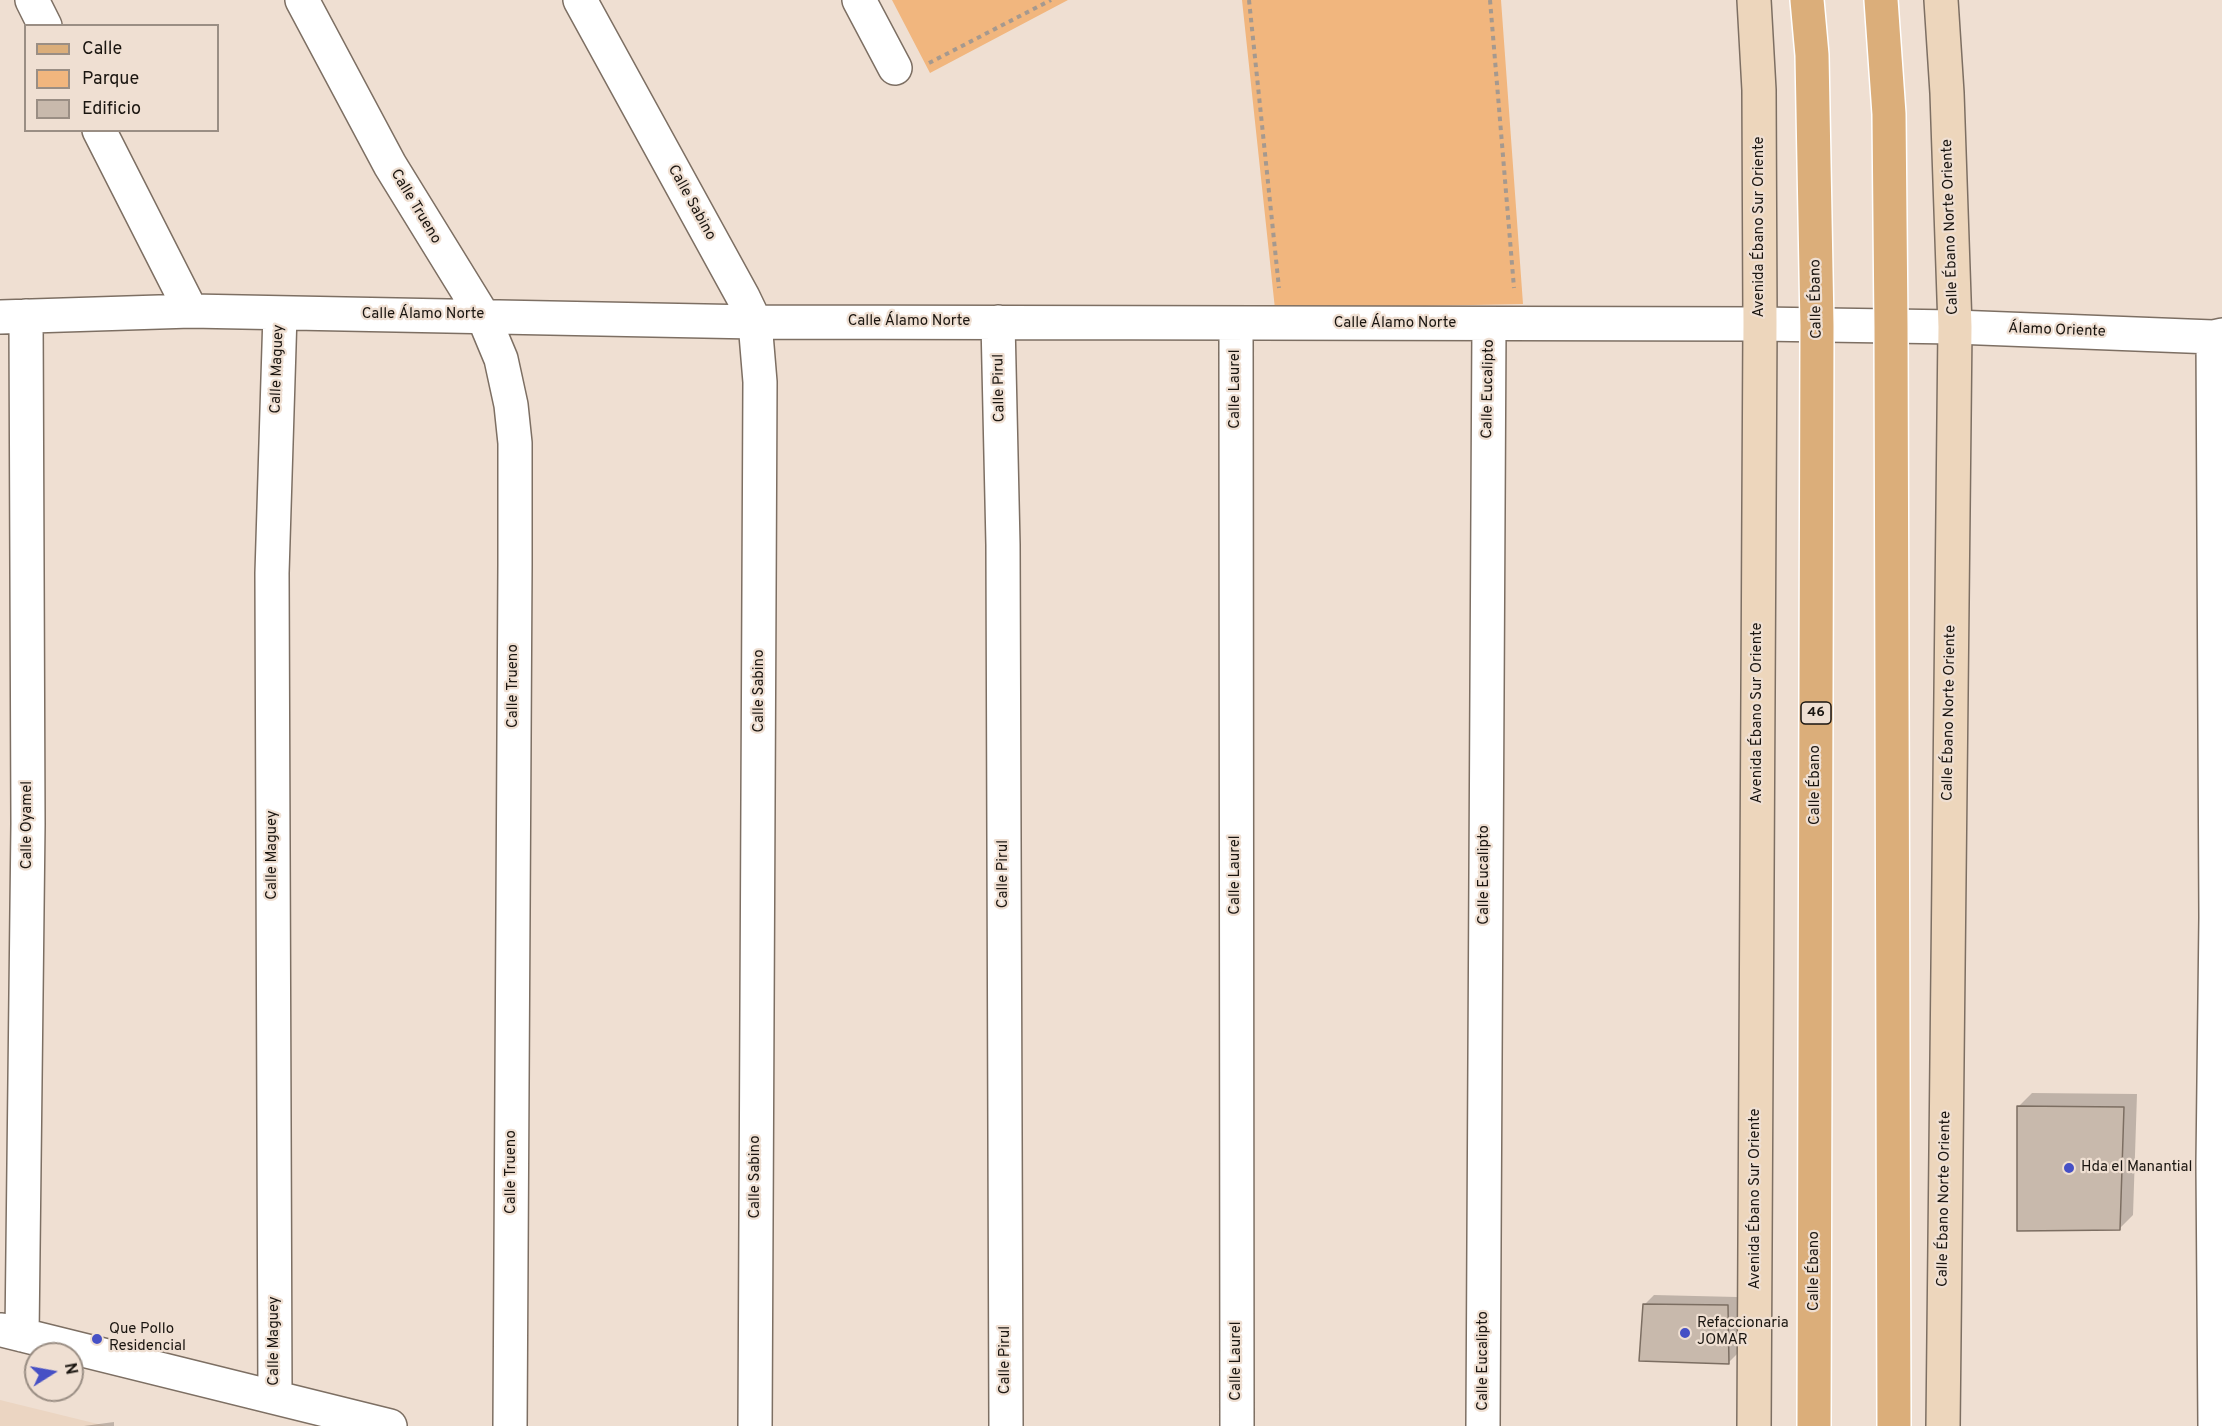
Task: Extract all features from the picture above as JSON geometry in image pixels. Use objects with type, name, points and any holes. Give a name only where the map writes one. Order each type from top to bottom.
[{"type":"main road","name":"Calle Ébano","points":[[1807,0],[1812,55],[1818,326],[1814,1426]]},
{"type":"main road","points":[[1881,0],[1889,114],[1891,327],[1894,1426]]},
{"type":"street","points":[[32,0],[44,24]]},
{"type":"street","name":"Calle Trueno","points":[[302,0],[390,165],[483,316],[501,359],[511,405],[514,443],[510,1426]]},
{"type":"street","name":"Calle Sabino","points":[[580,0],[755,322],[760,382],[755,1426]]},
{"type":"street","points":[[859,0],[895,68]]},
{"type":"street","name":"Avenida Ébano Sur Oriente","points":[[1754,0],[1760,90],[1754,1426]]},
{"type":"street","name":"Calle Ébano Norte Oriente","points":[[1941,0],[1947,93],[1955,327],[1942,1426]]},
{"type":"street","points":[[100,132],[191,311]]},
{"type":"street","name":"Calle Álamo Norte","points":[[13,317],[191,311],[755,322],[1760,324],[1891,327]]},
{"type":"street","name":"Calle Maguey","points":[[275,1396],[272,573],[280,314]]},
{"type":"street","name":"Calle Oyamel","points":[[11,1332],[14,820],[13,317]]},
{"type":"street","name":"Calle Pirul","points":[[998,322],[1003,545],[1006,1426]]},
{"type":"street","name":"Calle Laurel","points":[[1236,324],[1237,1426]]},
{"type":"street","name":"Calle Eucalipto","points":[[1483,1426],[1503,325]]},
{"type":"street","name":"Álamo Oriente","points":[[1891,327],[2217,336]]},
{"type":"street","points":[[2217,336],[2219,917],[2217,1409]]},
{"type":"street","points":[[11,1332],[390,1426]]},
{"type":"path","points":[[895,68],[929,63],[1051,0]]},
{"type":"path","points":[[1250,0],[1283,324]]},
{"type":"path","points":[[1490,0],[1503,325]]},
{"type":"shaded area","points":[[0,1400],[106,1426],[0,1426]]},
{"type":"green space","points":[[892,0],[1068,0],[930,73]]},
{"type":"green space","points":[[1242,0],[1501,0],[1523,304],[1275,309]]},
{"type":"building","name":"Hda el Manantial","points":[[2017,1106],[2124,1107],[2120,1230],[2017,1231]]},
{"type":"building","name":"Refaccionaria JOMAR","points":[[1643,1304],[1728,1305],[1729,1364],[1639,1361]]},
{"type":"place","name":"Hda el Manantial","points":[[2069,1168]]},
{"type":"place","name":"Refaccionaria JOMAR","points":[[1685,1333]]},
{"type":"place","name":"Que Pollo Residencial","points":[[97,1339]]}]
